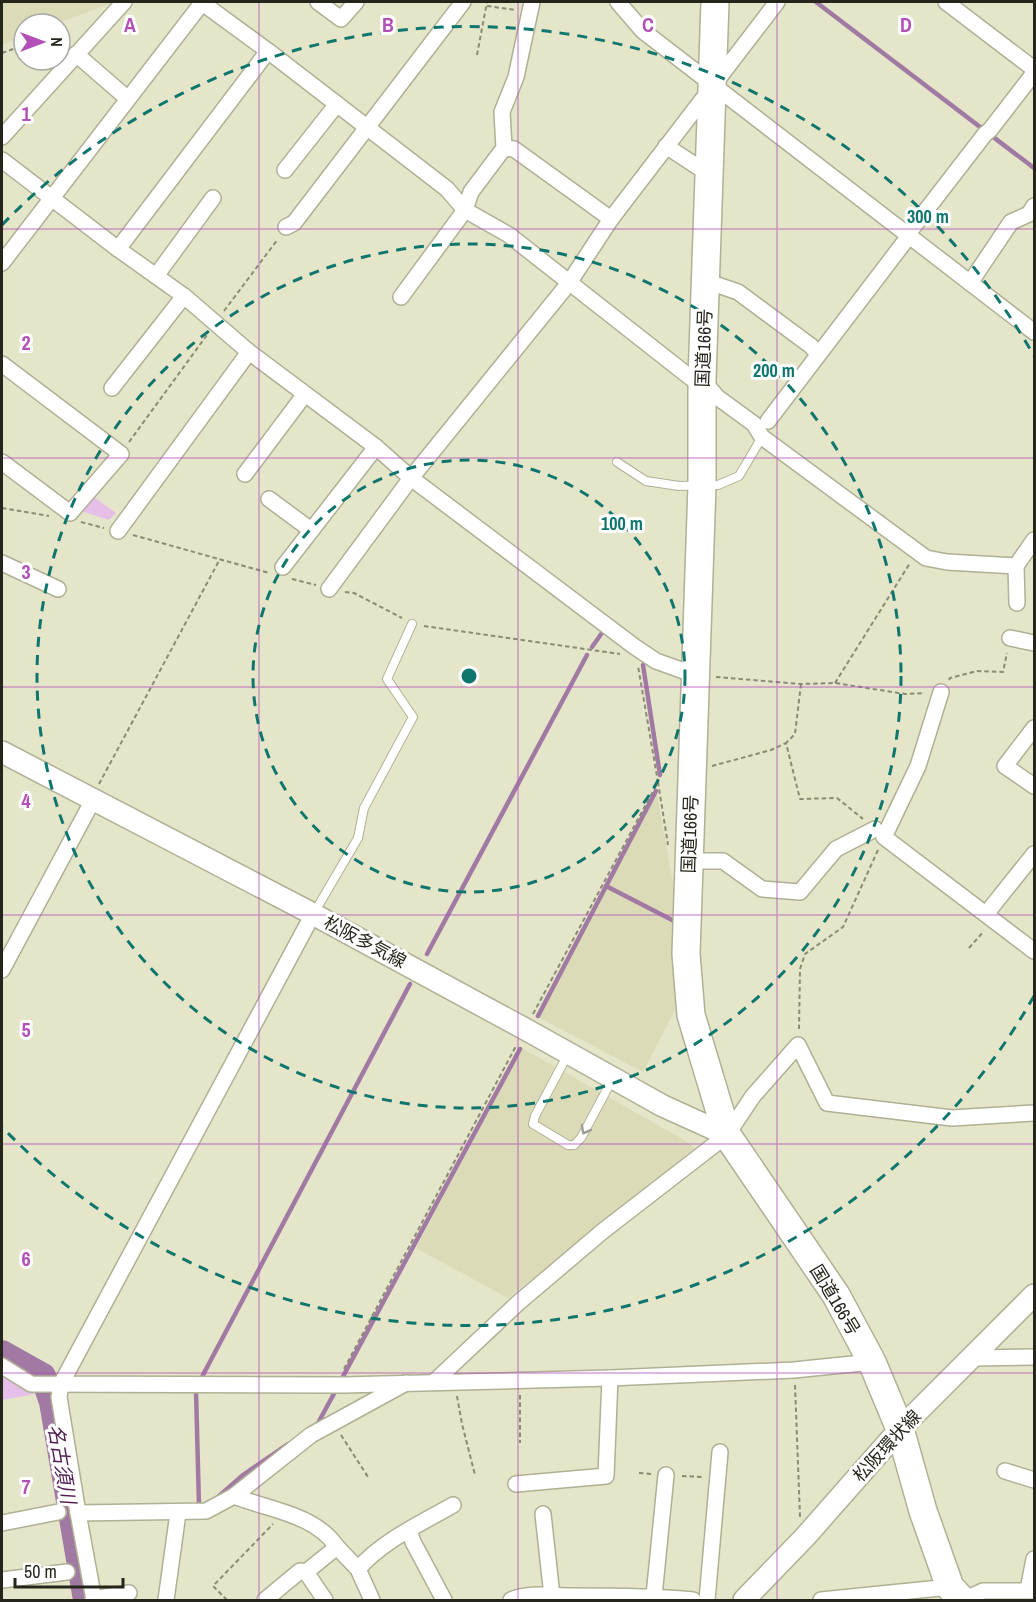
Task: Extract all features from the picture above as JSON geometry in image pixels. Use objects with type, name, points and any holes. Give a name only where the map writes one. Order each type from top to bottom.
[{"type":"highway","name":"国道166号","points":[[715,2],[692,769],[679,853],[691,1015],[727,1135],[836,1295],[872,1362],[900,1429],[923,1511],[958,1596]]},
{"type":"main road","name":"松阪多気線","points":[[2,752],[96,793],[663,1106],[727,1135]]},
{"type":"main road","name":"松阪環状線","points":[[744,1600],[805,1537],[900,1429],[974,1358],[1024,1303],[1035,1295]]},
{"type":"street","points":[[2,137],[124,2]]},
{"type":"street","points":[[2,263],[202,2],[447,189],[465,210],[509,235],[691,378],[702,380],[717,397],[754,424],[762,437],[917,552],[926,558],[947,562],[1016,566]]},
{"type":"street","points":[[318,2],[341,19],[356,2]]},
{"type":"street","points":[[286,228],[294,223],[463,2]]},
{"type":"street","points":[[618,2],[643,31],[1035,332]]},
{"type":"street","points":[[329,589],[411,478],[568,283],[610,219],[777,2]]},
{"type":"street","points":[[768,421],[1035,71],[946,2]]},
{"type":"street","points":[[401,297],[465,210],[471,192],[504,148],[502,112],[516,76],[531,7]]},
{"type":"street","points":[[118,249],[268,51]]},
{"type":"street","points":[[76,54],[128,99]]},
{"type":"street","points":[[285,170],[337,104]]},
{"type":"street","points":[[666,146],[698,167],[711,167]]},
{"type":"street","points":[[504,148],[514,149],[610,219]]},
{"type":"street","points":[[2,160],[118,249],[184,296],[249,352],[375,447],[411,478],[635,651],[695,675]]},
{"type":"street","points":[[156,276],[213,198]]},
{"type":"street","points":[[970,283],[1011,222],[1029,214],[1035,206]]},
{"type":"street","points":[[706,281],[738,292],[811,346],[818,354]]},
{"type":"street","points":[[112,388],[184,296]]},
{"type":"street","points":[[118,531],[249,352]]},
{"type":"street","points":[[2,364],[121,454],[70,513],[2,462]]},
{"type":"street","points":[[245,474],[305,394]]},
{"type":"street","points":[[281,573],[375,447]]},
{"type":"street","points":[[269,498],[311,530]]},
{"type":"street","points":[[1017,603],[1016,566],[1035,540]]},
{"type":"street","points":[[2,562],[58,589]]},
{"type":"street","points":[[1010,638],[1035,643]]},
{"type":"street","points":[[679,853],[723,861],[762,889],[800,892],[836,849],[880,833],[918,766],[940,692]]},
{"type":"street","points":[[1035,728],[1005,766],[1035,786]]},
{"type":"street","points":[[2,970],[96,793]]},
{"type":"street","points":[[880,833],[1035,951]]},
{"type":"street","points":[[989,916],[1035,854]]},
{"type":"street","points":[[129,1593],[94,1600],[59,1397],[60,1384],[313,914]]},
{"type":"street","points":[[434,1382],[526,1296],[603,1231],[727,1135],[753,1096],[798,1045],[827,1103],[952,1118],[1035,1113]]},
{"type":"street","points":[[974,1358],[1035,1357]]},
{"type":"street","points":[[2,1366],[31,1384],[340,1385],[610,1378],[794,1370],[872,1362]]},
{"type":"street","points":[[516,1484],[606,1476],[610,1378]]},
{"type":"street","points":[[78,1513],[206,1511],[234,1496],[311,1435],[406,1383]]},
{"type":"street","points":[[707,1600],[720,1452]]},
{"type":"street","points":[[1005,1471],[1035,1480]]},
{"type":"street","points":[[654,1596],[666,1475]]},
{"type":"street","points":[[234,1496],[310,1522],[329,1535],[337,1548],[357,1569],[372,1600]]},
{"type":"street","points":[[357,1569],[368,1557],[453,1505]]},
{"type":"street","points":[[2,1522],[58,1512]]},
{"type":"street","points":[[166,1600],[174,1513]]},
{"type":"street","points":[[543,1514],[552,1596]]},
{"type":"street","points":[[409,1530],[444,1600]]},
{"type":"street","points":[[306,1572],[337,1548]]},
{"type":"street","points":[[821,1600],[958,1596],[983,1591],[1031,1591],[1035,1559]]},
{"type":"street","points":[[265,1600],[300,1571],[306,1572],[325,1600]]},
{"type":"street","points":[[2,1580],[67,1572]]},
{"type":"street","points":[[511,1600],[519,1596],[654,1596],[693,1600]]},
{"type":"lane","points":[[617,462],[646,481],[679,486],[718,485],[739,476],[762,437],[768,421]]},
{"type":"lane","points":[[313,914],[358,838],[363,808],[413,717],[387,680],[412,624]]},
{"type":"lane","points":[[569,1053],[533,1120],[535,1126],[551,1136],[568,1145],[577,1143],[613,1078]]},
{"type":"path","points":[[477,55],[487,2]]},
{"type":"path","points":[[487,6],[531,7]]},
{"type":"path","points":[[121,454],[286,228]]},
{"type":"path","points":[[2,508],[65,519],[70,513],[76,520],[281,573],[329,589],[354,593],[412,624],[593,652],[635,651],[658,782],[679,853]]},
{"type":"path","points":[[835,683],[917,552]]},
{"type":"path","points":[[96,793],[220,559]]},
{"type":"path","points":[[695,675],[801,684],[835,683],[905,694],[940,692],[950,678],[976,671],[1003,672],[1010,638]]},
{"type":"path","points":[[692,769],[753,756],[786,742],[795,734],[801,684]]},
{"type":"path","points":[[786,742],[800,799],[837,798],[880,833],[843,927],[805,954],[800,969],[798,1045]]},
{"type":"path","points":[[340,1385],[525,1029],[658,782]]},
{"type":"path","points":[[969,948],[989,916]]},
{"type":"path","points":[[794,1370],[800,1516],[805,1537]]},
{"type":"path","points":[[520,1380],[520,1443]]},
{"type":"path","points":[[455,1382],[462,1424],[475,1475]]},
{"type":"path","points":[[333,1422],[368,1477]]},
{"type":"path","points":[[227,1600],[213,1586],[283,1513]]},
{"type":"shaded area","points":[[2,2],[114,2],[72,18],[72,12],[12,12],[12,41],[2,45]]},
{"type":"shaded area","points":[[94,497],[116,513],[109,520],[81,511]]},
{"type":"shaded area","points":[[657,794],[677,906],[676,1008],[643,1072],[538,1017]]},
{"type":"shaded area","points":[[522,1048],[695,1148],[508,1298],[416,1248]]},
{"type":"shaded area","points":[[2,1377],[30,1387],[35,1394],[2,1400]]},
{"type":"waterway","points":[[816,2],[1034,168]]},
{"type":"waterway","points":[[592,647],[604,630]]},
{"type":"waterway","points":[[427,954],[587,655]]},
{"type":"waterway","points":[[643,665],[660,775]]},
{"type":"waterway","points":[[538,1016],[656,791]]},
{"type":"waterway","points":[[606,886],[676,922]]},
{"type":"waterway","points":[[199,1506],[196,1391],[410,984]]},
{"type":"waterway","points":[[340,1382],[520,1049]]},
{"type":"waterway","name":"名古須川","points":[[2,1353],[43,1376],[52,1402],[86,1600]]},
{"type":"waterway","points":[[314,1426],[318,1423],[336,1390]]},
{"type":"waterway","points":[[218,1497],[243,1475],[288,1444]]}]
